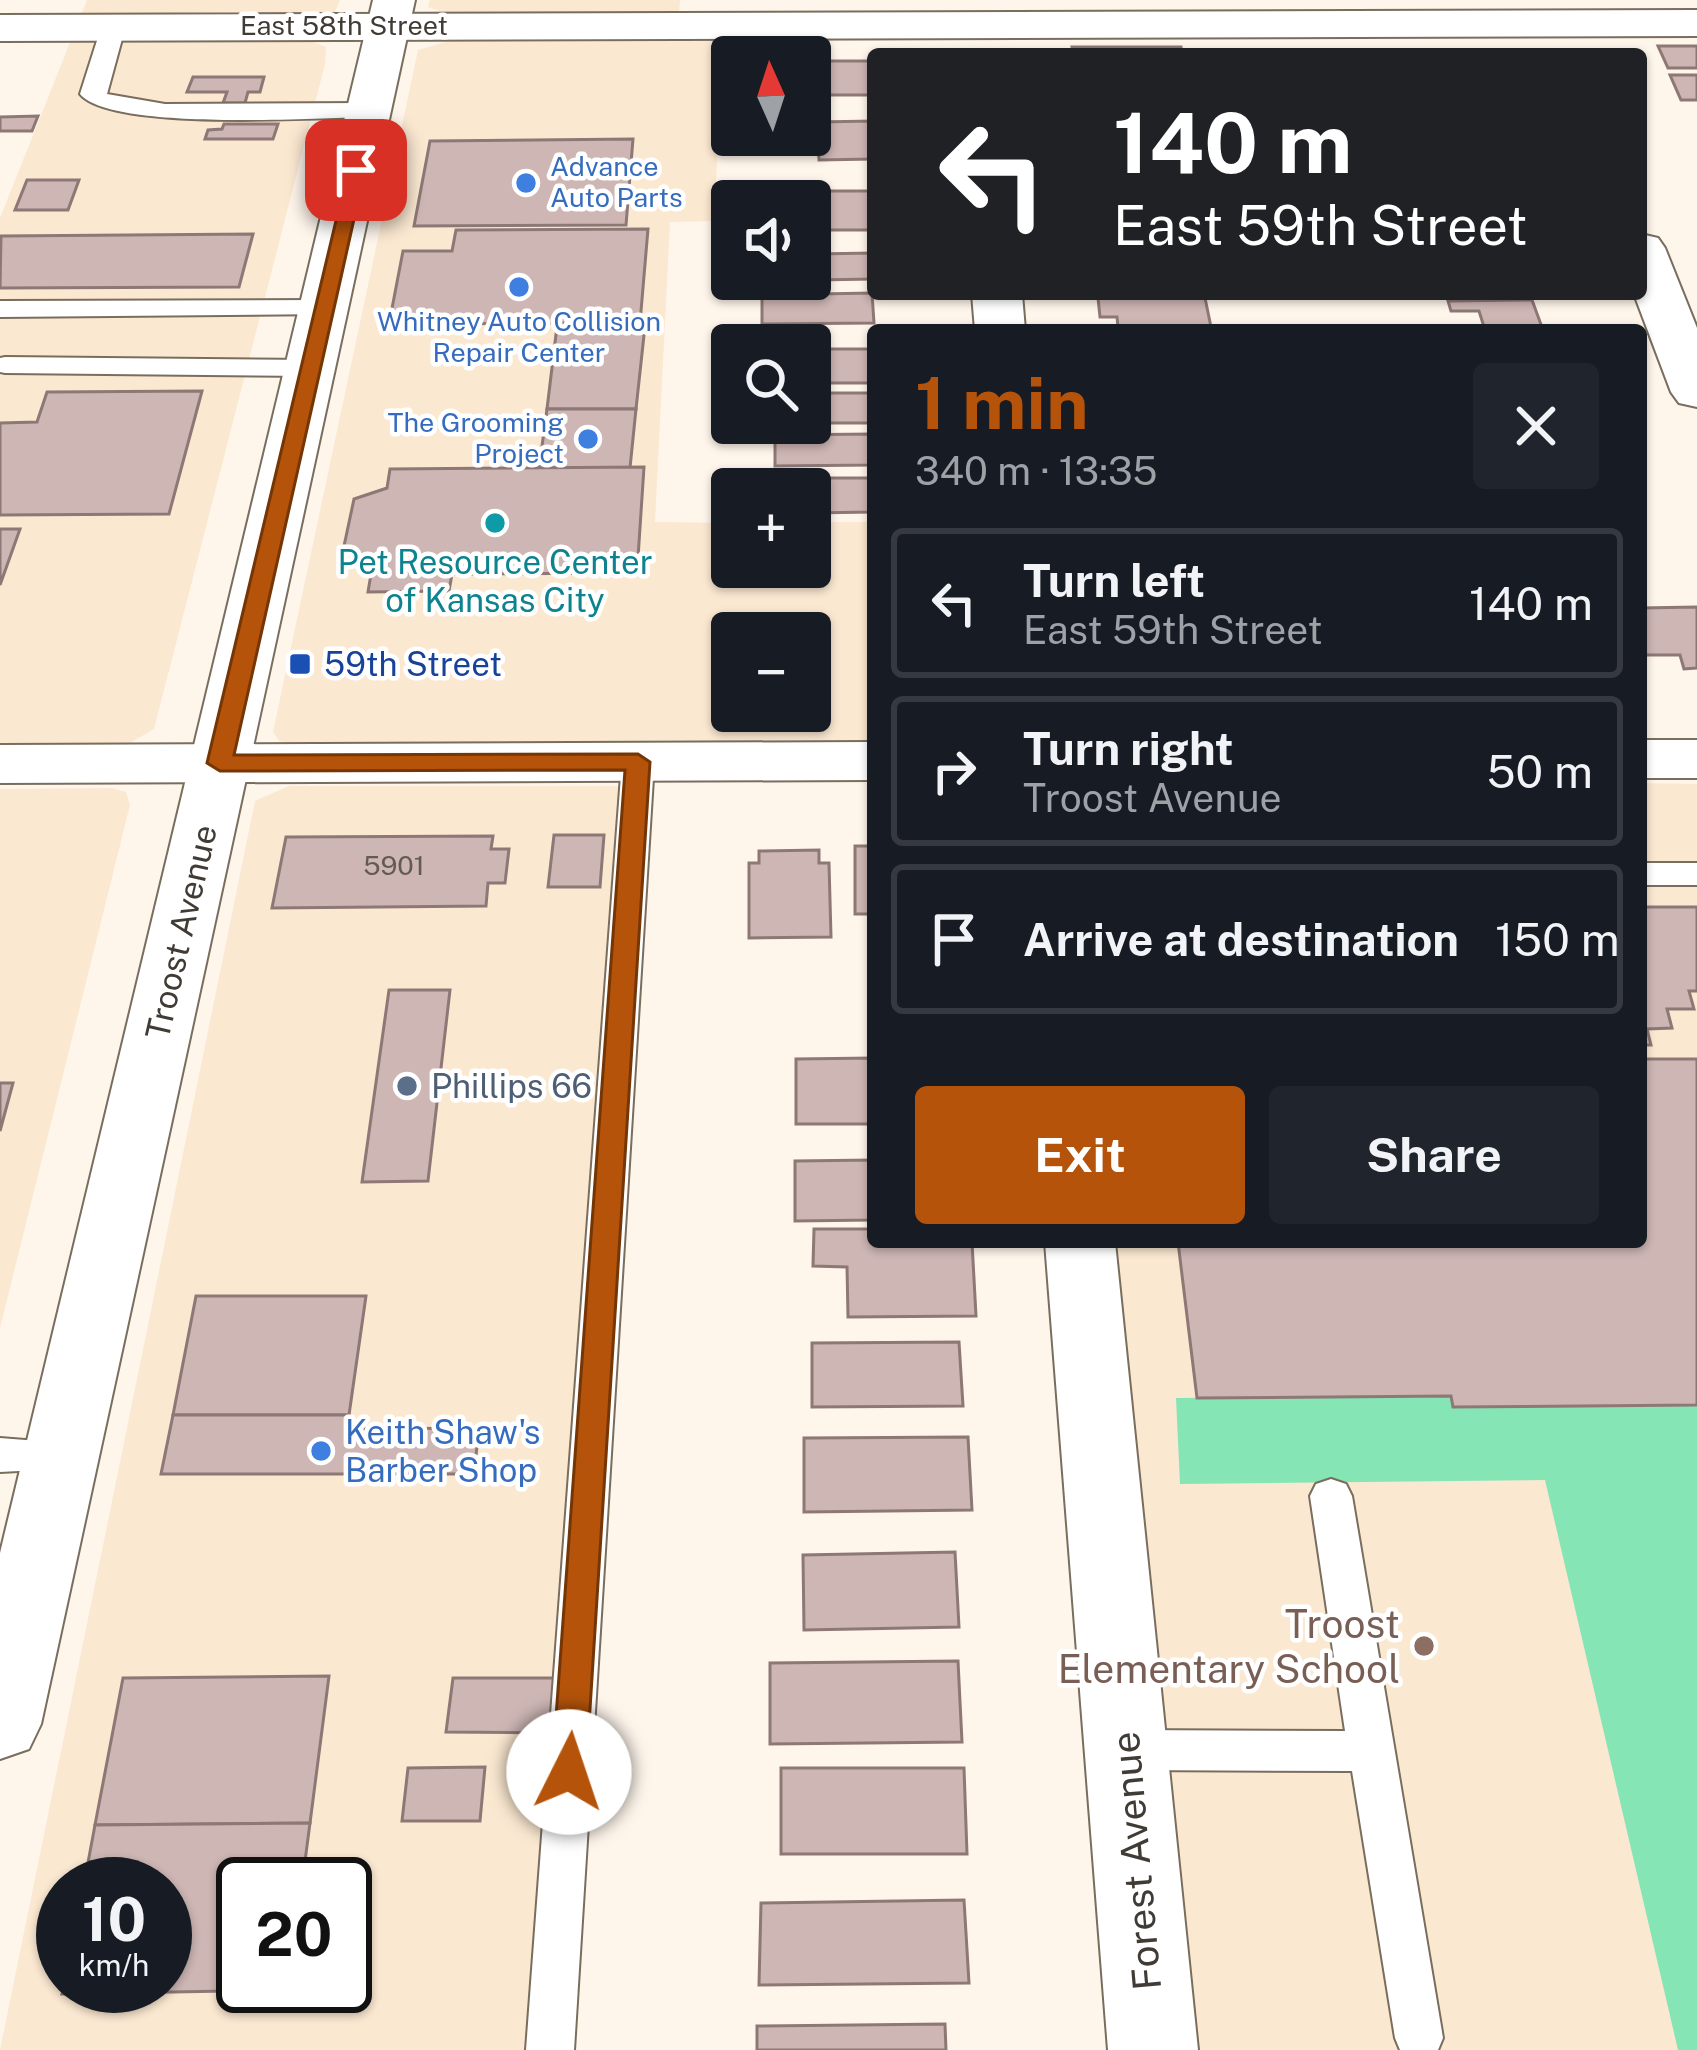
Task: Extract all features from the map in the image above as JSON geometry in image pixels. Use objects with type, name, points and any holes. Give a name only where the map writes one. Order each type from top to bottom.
[{"type":"street","name":"East 58th Street","points":[[0,28],[113,28],[392,13],[974,26],[1697,23]]},
{"type":"street","name":"Troost Avenue","points":[[0,1724],[392,13]]},
{"type":"street","points":[[1647,263],[1697,392]]},
{"type":"street","points":[[1647,759],[1697,759]]},
{"type":"street","points":[[0,764],[867,761]]},
{"type":"street","name":"Forest Avenue","points":[[1081,1248],[1153,2050]]},
{"type":"lane","points":[[113,28],[92,94],[99,100],[165,111],[369,110]]},
{"type":"lane","points":[[0,309],[324,308]]},
{"type":"lane","points":[[5,365],[310,368]]},
{"type":"lane","points":[[550,2050],[638,762]]},
{"type":"lane","points":[[1647,874],[1697,874]]},
{"type":"lane","points":[[0,1455],[61,1456]]},
{"type":"lane","points":[[1331,1496],[1420,2038]]},
{"type":"lane","points":[[1126,1750],[1371,1751]]},
{"type":"shaded area","points":[[87,0],[340,0],[333,16],[79,20]]},
{"type":"shaded area","points":[[430,0],[680,0],[679,13],[448,14],[428,7]]},
{"type":"shaded area","points":[[305,39],[326,47],[325,64],[154,729],[130,743],[0,745],[0,218],[71,40]]},
{"type":"shaded area","points":[[711,41],[711,156],[717,156],[716,180],[711,180],[711,221],[670,222],[655,522],[711,523],[711,588],[831,588],[831,522],[867,522],[867,743],[298,746],[279,741],[273,732],[418,50],[446,42]]},
{"type":"shaded area","name":"Troost Elementary School","points":[[1647,783],[1697,784],[1697,2050],[1191,2050],[1112,1248],[1647,1248]]},
{"type":"shaded area","points":[[289,786],[624,786],[527,2050],[0,2050],[36,1874],[36,2013],[192,2013],[192,1857],[39,1857],[255,801]]},
{"type":"shaded area","points":[[112,788],[126,792],[130,805],[0,1328],[0,789]]},
{"type":"green space","points":[[1451,1396],[1454,1407],[1697,1405],[1697,2050],[1678,2050],[1545,1480],[1180,1484],[1176,1398]]},
{"type":"building","points":[[1658,46],[1697,46],[1697,68],[1668,68]]},
{"type":"building","points":[[1072,47],[1181,48],[1072,48]]},
{"type":"building","points":[[831,61],[867,61],[867,95],[831,95]]},
{"type":"building","points":[[1670,75],[1697,75],[1697,100],[1681,100]]},
{"type":"building","points":[[193,77],[264,77],[260,92],[248,92],[245,103],[223,103],[227,92],[187,92]]},
{"type":"building","points":[[38,116],[32,131],[0,131],[0,117]]},
{"type":"building","points":[[867,121],[867,159],[819,160],[819,156],[831,156],[831,122]]},
{"type":"building","points":[[224,124],[278,124],[273,139],[205,139],[208,130],[222,129]]},
{"type":"building","name":"Advance Auto Parts","points":[[633,139],[626,225],[414,226],[430,141]]},
{"type":"building","points":[[27,180],[79,180],[68,210],[15,210]]},
{"type":"building","points":[[831,191],[867,191],[867,230],[831,230]]},
{"type":"building","name":"Whitney Auto Collision Repair Center","points":[[648,229],[640,323],[389,324],[403,251],[452,251],[456,230]]},
{"type":"building","points":[[253,234],[239,287],[0,288],[1,236]]},
{"type":"building","points":[[867,253],[867,279],[831,280],[831,254]]},
{"type":"building","points":[[867,293],[867,300],[872,300],[874,323],[762,324],[762,300],[831,300],[831,294]]},
{"type":"building","points":[[1098,300],[1205,300],[1210,324],[1118,324],[1117,317],[1100,317]]},
{"type":"building","points":[[1532,300],[1541,324],[1483,324],[1479,311],[1451,311],[1448,301]]},
{"type":"building","points":[[557,326],[645,326],[636,409],[547,409]]},
{"type":"building","points":[[831,349],[867,349],[867,383],[831,383]]},
{"type":"building","points":[[202,391],[169,514],[0,515],[0,423],[37,422],[47,392]]},
{"type":"building","points":[[831,393],[867,393],[867,423],[831,423]]},
{"type":"building","name":"The Grooming Project","points":[[547,409],[636,409],[630,468],[539,468]]},
{"type":"building","points":[[831,434],[867,434],[867,465],[775,466],[775,444],[831,444]]},
{"type":"building","name":"Pet Resource Center of Kansas City","points":[[644,467],[637,573],[452,574],[449,591],[368,592],[374,556],[359,556],[344,546],[354,499],[387,488],[390,469]]},
{"type":"building","points":[[831,478],[867,478],[867,512],[831,513]]},
{"type":"building","points":[[0,529],[20,529],[0,585]]},
{"type":"building","points":[[1697,607],[1697,668],[1684,669],[1680,655],[1647,655],[1647,608]]},
{"type":"building","points":[[554,835],[604,835],[600,887],[548,887]]},
{"type":"building","points":[[493,836],[491,849],[509,849],[505,883],[488,883],[486,906],[272,908],[286,837]]},
{"type":"building","points":[[855,846],[867,846],[867,914],[855,914]]},
{"type":"building","points":[[819,850],[819,863],[829,863],[831,937],[749,938],[749,863],[759,863],[759,851]]},
{"type":"building","points":[[1647,907],[1697,907],[1697,991],[1689,991],[1694,1009],[1667,1009],[1672,1028],[1647,1029]]},
{"type":"building","name":"Phillips 66","points":[[389,990],[450,990],[428,1181],[362,1182]]},
{"type":"building","points":[[867,1058],[867,1124],[796,1124],[796,1059]]},
{"type":"building","points":[[1647,1059],[1697,1059],[1697,1405],[1453,1407],[1451,1396],[1197,1398],[1179,1248],[1647,1248]]},
{"type":"building","points":[[0,1083],[13,1083],[0,1131]]},
{"type":"building","points":[[867,1160],[867,1220],[795,1221],[795,1161]]},
{"type":"building","points":[[814,1229],[867,1229],[867,1248],[972,1248],[976,1316],[848,1317],[847,1267],[813,1266]]},
{"type":"building","points":[[196,1296],[366,1296],[349,1415],[173,1415]]},
{"type":"building","points":[[959,1342],[963,1406],[812,1407],[812,1343]]},
{"type":"building","name":"Keith Shaw's Barber Shop","points":[[173,1415],[349,1415],[346,1429],[479,1428],[474,1474],[161,1474]]},
{"type":"building","points":[[968,1437],[972,1510],[804,1512],[804,1438]]},
{"type":"building","points":[[955,1552],[959,1627],[804,1630],[803,1555]]},
{"type":"building","points":[[958,1661],[962,1742],[770,1744],[770,1663]]},
{"type":"building","points":[[329,1676],[310,1823],[95,1825],[123,1678]]},
{"type":"building","points":[[453,1678],[556,1678],[551,1733],[446,1732]]},
{"type":"building","points":[[485,1767],[480,1821],[402,1821],[408,1768]]},
{"type":"building","points":[[781,1768],[964,1768],[967,1854],[781,1854]]},
{"type":"building","points":[[310,1823],[306,1857],[216,1857],[216,1991],[192,1992],[192,1857],[89,1857],[95,1825]]},
{"type":"building","points":[[964,1900],[969,1983],[759,1985],[761,1903]]},
{"type":"building","points":[[945,2024],[946,2050],[757,2050],[757,2026]]},
{"type":"place","name":"Advance Auto Parts","points":[[526,183]]},
{"type":"place","name":"Whitney Auto Collision Repair Center","points":[[519,287]]},
{"type":"place","name":"The Grooming Project","points":[[588,439]]},
{"type":"place","name":"Pet Resource Center of Kansas City","points":[[495,523]]},
{"type":"place","name":"59th Street","points":[[300,664]]},
{"type":"place","name":"Phillips 66","points":[[407,1086]]},
{"type":"place","name":"Keith Shaw's Barber Shop","points":[[321,1451]]},
{"type":"place","name":"Troost Elementary School","points":[[1424,1646]]},
{"type":"route","points":[[356,170],[220,763],[638,762],[569,1772]]}]
